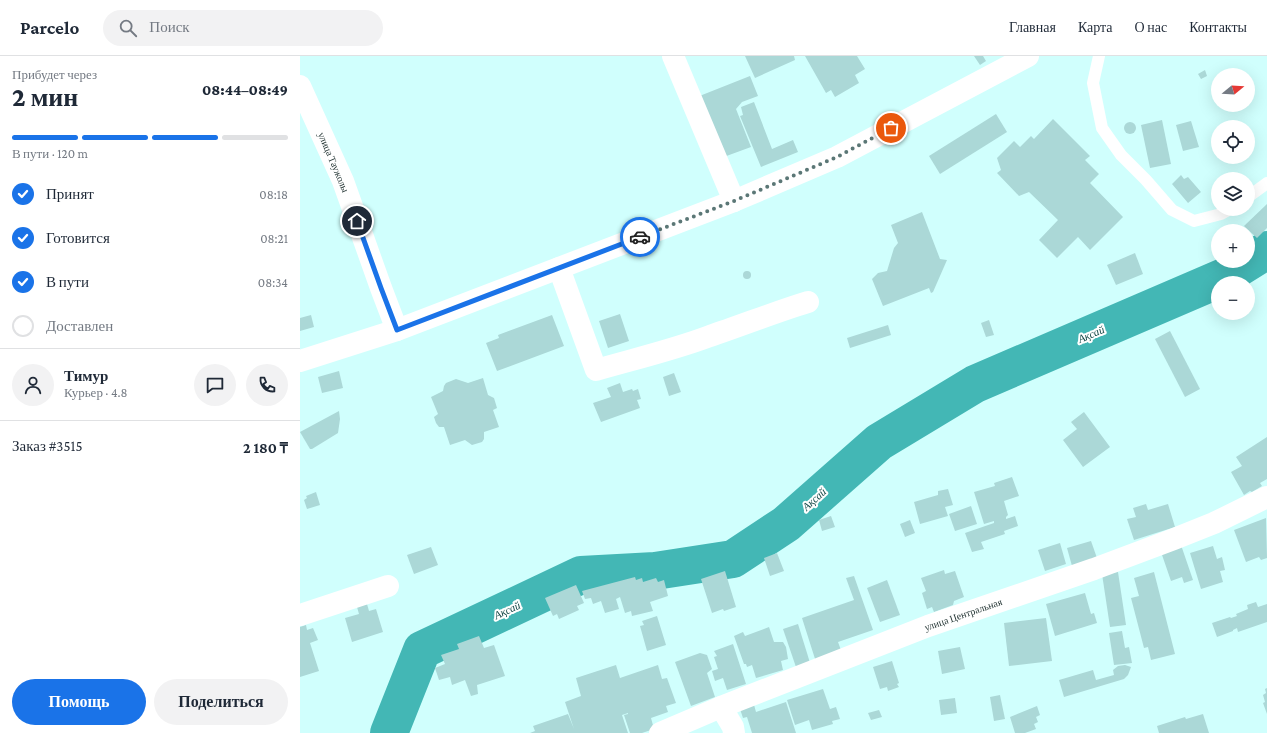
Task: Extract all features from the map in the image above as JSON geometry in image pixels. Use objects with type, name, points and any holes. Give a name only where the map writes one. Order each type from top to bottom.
[{"type":"street","points":[[673,56],[734,201]]},
{"type":"street","points":[[300,361],[397,330],[734,201],[837,157],[1028,56]]},
{"type":"street","name":"улица Таужолы","points":[[300,86],[343,181],[397,330]]},
{"type":"street","points":[[560,268],[596,370],[709,337],[774,312],[808,302]]},
{"type":"street","name":"улица Центральная","points":[[660,733],[721,707],[928,626],[1094,569],[1174,539],[1214,523],[1267,497]]},
{"type":"street","points":[[300,615],[388,586]]},
{"type":"street","points":[[721,707],[733,728],[734,733]]},
{"type":"lane","points":[[1099,56],[1093,83],[1102,128],[1121,155],[1146,180],[1172,210],[1194,221],[1213,216]]},
{"type":"lane","points":[[1255,192],[1267,183]]},
{"type":"building","points":[[745,56],[794,56],[795,60],[755,78]]},
{"type":"building","points":[[805,56],[857,56],[865,69],[855,75],[859,83],[835,97],[831,90],[826,93]]},
{"type":"building","points":[[974,56],[983,56],[986,61],[980,65]]},
{"type":"building","points":[[1205,70],[1207,76],[1201,79],[1198,74]]},
{"type":"building","points":[[750,76],[758,96],[742,102],[736,109],[751,147],[721,158],[697,97]]},
{"type":"building","points":[[754,102],[772,149],[793,140],[798,152],[761,167],[740,116],[743,115],[741,107]]},
{"type":"building","points":[[996,114],[1007,132],[940,174],[929,156]]},
{"type":"building","points":[[1053,119],[1090,156],[1085,160],[1099,174],[1090,183],[1123,217],[1090,250],[1078,237],[1057,258],[1039,240],[1058,220],[1029,192],[1019,196],[997,173],[1001,170],[997,158],[1014,141],[1020,147],[1031,136],[1034,139]]},
{"type":"building","points":[[1162,120],[1171,164],[1150,168],[1141,125]]},
{"type":"building","points":[[1191,121],[1199,147],[1183,151],[1176,125]]},
{"type":"building","points":[[1132,122],[1135,123],[1135,133],[1128,134],[1125,133],[1124,126],[1125,123]]},
{"type":"building","points":[[1181,175],[1184,179],[1188,177],[1201,192],[1188,203],[1172,184]]},
{"type":"building","points":[[1267,204],[1267,228],[1257,238],[1255,236],[1255,224],[1246,224]]},
{"type":"building","points":[[922,212],[940,259],[947,260],[933,292],[931,293],[929,288],[883,306],[872,279],[878,273],[887,271],[894,248],[898,243],[891,225]]},
{"type":"building","points":[[1135,253],[1143,274],[1116,285],[1107,265]]},
{"type":"building","points":[[745,271],[749,271],[751,275],[749,279],[745,279],[743,277],[743,273]]},
{"type":"building","points":[[620,314],[629,341],[608,348],[599,321]]},
{"type":"building","points":[[311,315],[314,327],[300,331],[300,318]]},
{"type":"building","points":[[552,315],[564,346],[497,371],[486,343],[499,338],[498,335]]},
{"type":"building","points":[[989,320],[994,335],[986,337],[981,323]]},
{"type":"building","points":[[888,325],[891,335],[850,348],[847,338]]},
{"type":"building","points":[[1170,331],[1200,389],[1185,397],[1155,339]]},
{"type":"building","points":[[339,371],[343,388],[322,393],[318,377]]},
{"type":"building","points":[[674,373],[681,392],[669,396],[663,377]]},
{"type":"building","points":[[483,378],[488,395],[494,398],[497,408],[493,410],[499,427],[484,432],[484,439],[482,442],[472,445],[465,440],[450,445],[444,427],[439,427],[436,423],[434,417],[438,414],[431,397],[443,391],[446,383],[456,379],[468,383]]},
{"type":"building","points":[[620,383],[623,392],[638,389],[641,399],[637,400],[640,408],[601,422],[593,403],[611,397],[607,388]]},
{"type":"building","points":[[339,411],[340,419],[338,433],[310,449],[300,432]]},
{"type":"building","points":[[1084,412],[1110,447],[1083,467],[1063,440],[1077,429],[1071,422]]},
{"type":"building","points":[[1267,437],[1267,479],[1260,483],[1262,486],[1244,495],[1231,472],[1242,466],[1236,457]]},
{"type":"building","points":[[1012,477],[1019,496],[1004,501],[1008,515],[1006,519],[1015,516],[1018,526],[1004,531],[1005,534],[981,542],[984,549],[972,552],[965,533],[994,523],[994,521],[984,524],[974,492],[995,486],[994,483]]},
{"type":"building","points":[[948,489],[953,505],[945,507],[948,516],[920,524],[914,502],[938,495],[938,491]]},
{"type":"building","points":[[316,492],[320,505],[307,509],[304,500],[307,498],[306,496]]},
{"type":"building","points":[[1146,504],[1148,510],[1168,504],[1175,527],[1134,540],[1127,519],[1136,517],[1133,508]]},
{"type":"building","points":[[971,506],[977,524],[955,531],[949,514]]},
{"type":"building","points":[[831,516],[835,527],[822,531],[819,520]]},
{"type":"building","points":[[1266,518],[1267,558],[1261,560],[1259,557],[1246,562],[1234,530]]},
{"type":"building","points":[[910,520],[915,533],[905,537],[900,524]]},
{"type":"building","points":[[1091,541],[1097,558],[1072,566],[1067,548]]},
{"type":"building","points":[[1060,543],[1066,564],[1045,571],[1038,550]]},
{"type":"building","points":[[1181,545],[1193,580],[1184,583],[1182,577],[1171,581],[1161,552]]},
{"type":"building","points":[[1213,546],[1217,559],[1222,557],[1225,570],[1220,571],[1223,582],[1201,589],[1190,553]]},
{"type":"building","points":[[431,547],[438,565],[414,574],[407,555]]},
{"type":"building","points":[[777,553],[784,571],[770,576],[764,558]]},
{"type":"building","points":[[944,570],[945,574],[955,571],[964,597],[954,601],[953,605],[934,612],[932,607],[927,609],[922,593],[926,591],[921,578]]},
{"type":"building","points":[[725,571],[736,607],[724,611],[723,609],[712,613],[701,579]]},
{"type":"building","points":[[1118,572],[1126,625],[1110,627],[1102,574]]},
{"type":"building","points":[[1154,572],[1175,654],[1151,660],[1148,647],[1144,648],[1131,598],[1139,596],[1134,578]]},
{"type":"building","points":[[854,576],[873,630],[838,642],[842,653],[816,662],[802,618],[854,600],[846,578]]},
{"type":"building","points":[[635,577],[636,580],[642,578],[643,582],[656,578],[658,582],[664,580],[668,596],[650,602],[653,611],[632,616],[631,611],[625,613],[620,597],[616,599],[619,609],[605,613],[601,601],[593,604],[591,598],[585,599],[582,591]]},
{"type":"building","points":[[887,580],[900,615],[880,622],[867,588]]},
{"type":"building","points":[[576,585],[584,603],[577,606],[579,610],[559,619],[557,614],[553,616],[545,598]]},
{"type":"building","points":[[1085,593],[1091,614],[1094,613],[1097,623],[1055,636],[1046,604]]},
{"type":"building","points":[[1256,602],[1258,607],[1267,604],[1267,622],[1238,632],[1237,628],[1217,637],[1212,623],[1237,616],[1236,614],[1248,609],[1247,605]]},
{"type":"building","points":[[367,604],[369,611],[376,609],[383,632],[352,642],[345,618],[359,614],[357,607]]},
{"type":"building","points":[[657,616],[666,645],[647,651],[640,626],[644,625],[642,621]]},
{"type":"building","points":[[1046,618],[1052,661],[1009,666],[1004,623]]},
{"type":"building","points":[[798,624],[811,666],[797,670],[783,629]]},
{"type":"building","points":[[306,625],[307,630],[313,628],[318,640],[310,643],[319,671],[300,677],[300,627]]},
{"type":"building","points":[[769,627],[774,642],[783,642],[786,647],[788,659],[781,661],[783,670],[756,678],[752,665],[747,667],[746,664],[744,664],[734,636],[743,632],[745,636]]},
{"type":"building","points":[[1122,631],[1125,648],[1129,647],[1132,663],[1114,665],[1109,633]]},
{"type":"building","points":[[479,636],[484,648],[494,645],[505,676],[477,685],[478,694],[471,696],[465,680],[452,685],[450,677],[439,680],[435,668],[445,664],[441,655],[459,649],[457,644]]},
{"type":"building","points":[[733,644],[746,684],[727,690],[723,678],[715,681],[712,671],[718,669],[714,657],[717,656],[714,651]]},
{"type":"building","points":[[960,647],[965,669],[942,674],[938,651]]},
{"type":"building","points":[[700,653],[707,655],[712,669],[707,673],[715,697],[691,706],[675,662]]},
{"type":"building","points":[[892,661],[899,687],[888,691],[887,687],[880,689],[873,667]]},
{"type":"building","points":[[616,665],[620,678],[658,665],[662,679],[667,678],[676,703],[666,706],[668,712],[651,718],[654,729],[642,733],[630,733],[624,715],[628,713],[622,715],[628,733],[530,733],[535,731],[533,726],[568,714],[574,729],[565,702],[581,696],[576,678]]},
{"type":"building","points":[[1125,665],[1131,667],[1128,675],[1124,679],[1064,697],[1059,680],[1093,670],[1096,680],[1114,675],[1113,670],[1118,666]]},
{"type":"building","points":[[1267,688],[1267,714],[1263,703],[1265,702],[1263,695],[1266,693],[1265,689]]},
{"type":"building","points":[[823,689],[830,709],[836,707],[840,719],[832,721],[833,724],[812,730],[809,720],[795,725],[787,700]]},
{"type":"building","points":[[1000,695],[1005,719],[994,721],[990,697]]},
{"type":"building","points":[[955,698],[957,713],[941,715],[939,700]]},
{"type":"building","points":[[753,701],[756,712],[786,702],[796,733],[752,733],[747,717],[743,718],[739,706]]},
{"type":"building","points":[[1037,706],[1040,715],[1036,717],[1038,722],[1034,724],[1036,729],[1025,733],[1015,733],[1010,717]]},
{"type":"building","points":[[879,710],[882,717],[871,720],[868,713]]},
{"type":"building","points":[[1203,714],[1209,733],[1159,733],[1157,726],[1185,717],[1186,719]]},
{"type":"waterway","name":"Ақсай","points":[[389,733],[422,650],[581,575],[655,571],[733,559],[786,524],[879,442],[975,384],[1224,277],[1267,250]]},
{"type":"way so far","points":[[640,237],[734,201],[837,157],[891,128]]},
{"type":"route","points":[[357,221],[397,330],[640,237]]}]
